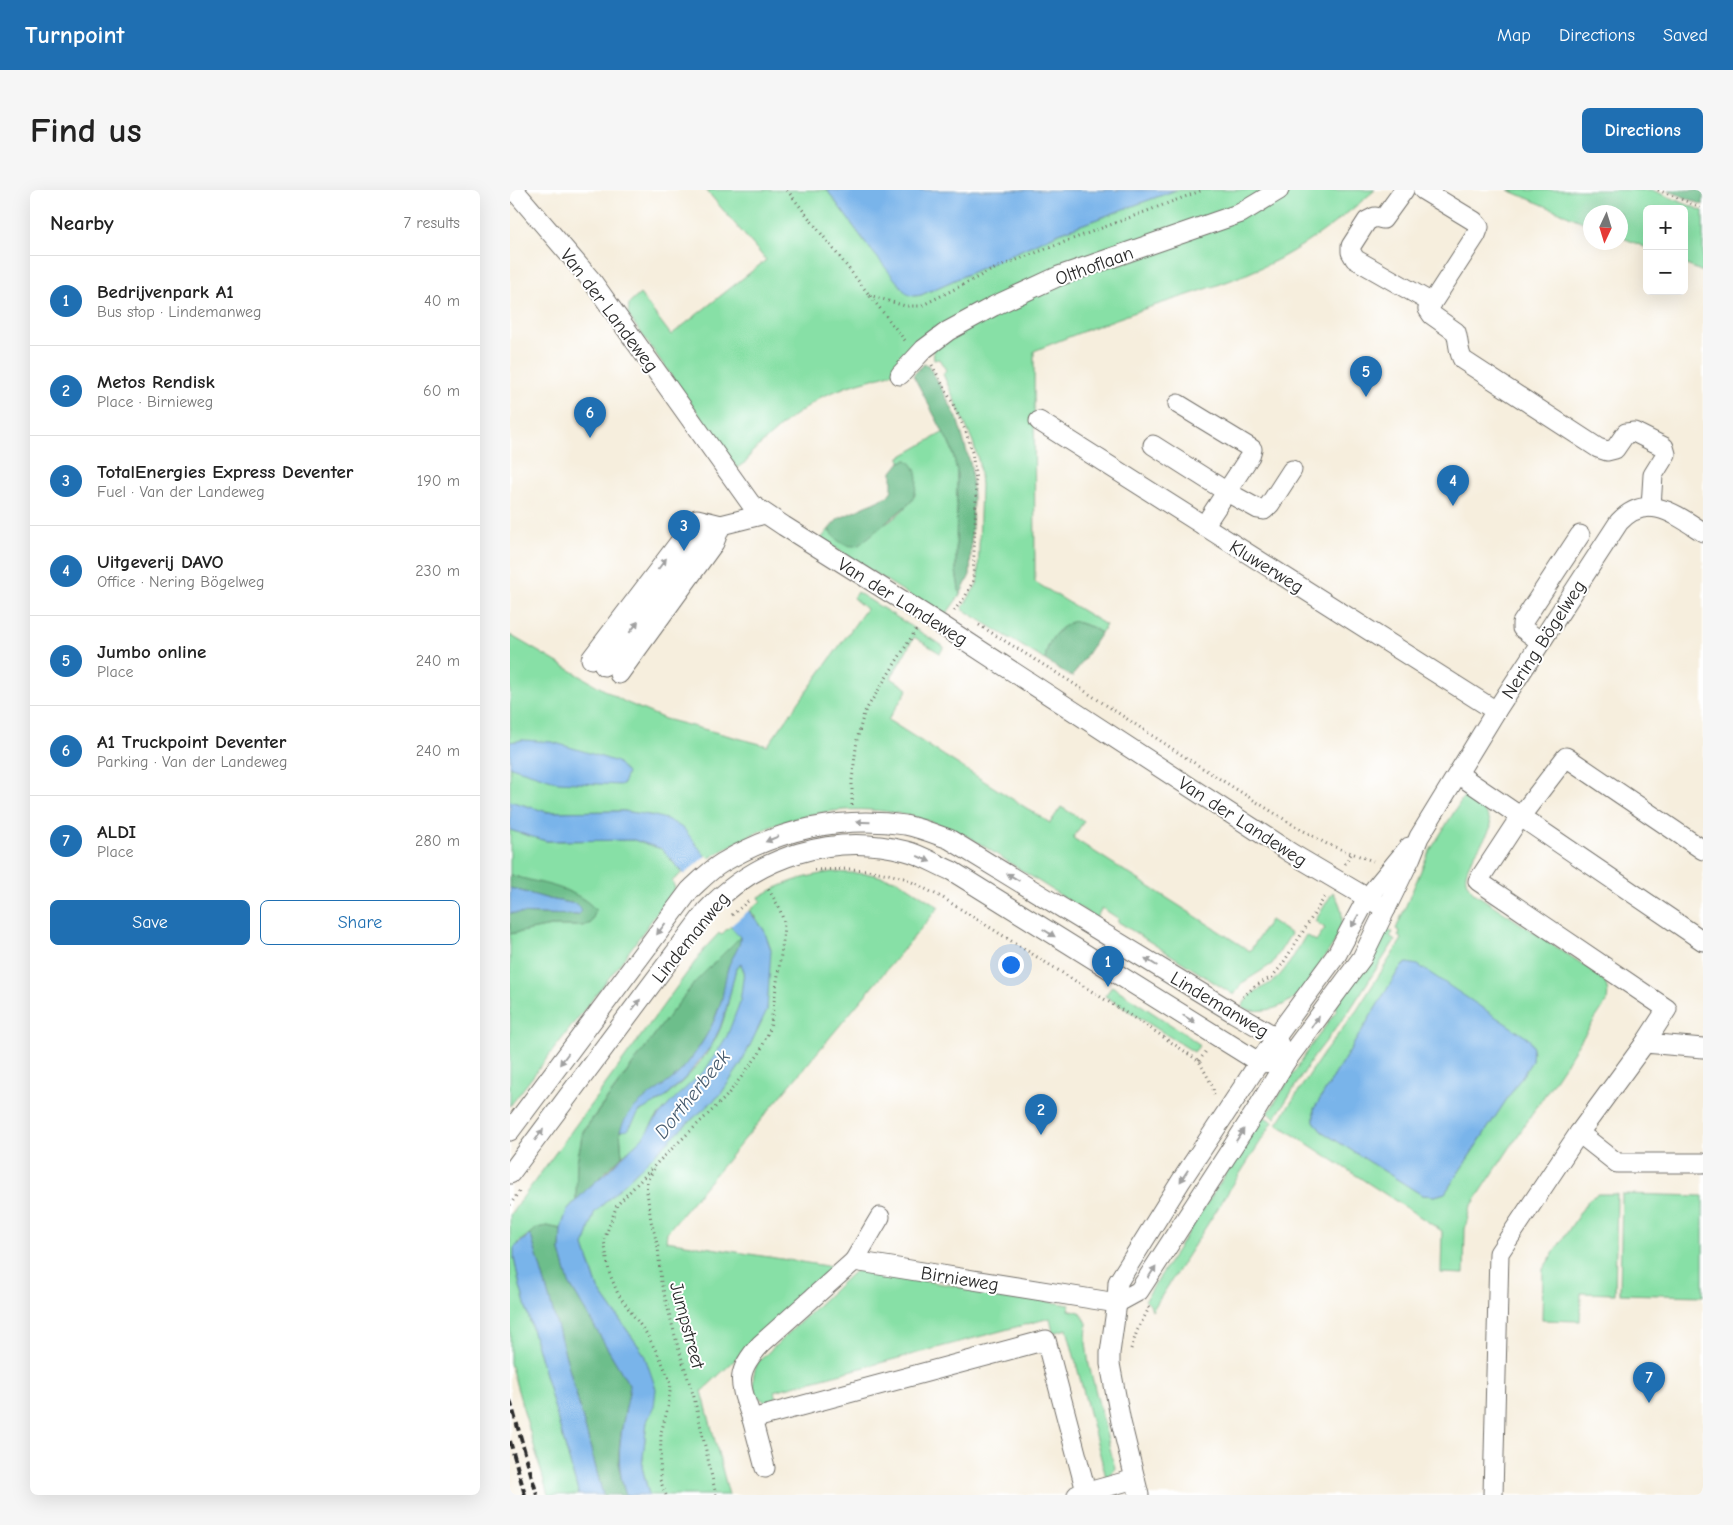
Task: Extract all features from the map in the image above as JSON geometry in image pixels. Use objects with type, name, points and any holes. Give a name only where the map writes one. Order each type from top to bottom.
[{"type":"street","name":"Van der Landeweg","points":[[514,190],[592,281],[752,504],[1291,852],[1386,909]]},
{"type":"street","name":"Olthoflaan","points":[[900,375],[921,352],[948,331],[986,310],[1051,280],[1241,213],[1279,190]]},
{"type":"street","points":[[1404,190],[1383,220],[1375,217],[1367,221],[1351,246],[1351,252],[1354,258],[1432,304]]},
{"type":"street","points":[[1423,190],[1474,220],[1479,227],[1476,235],[1428,310],[1456,332],[1459,344],[1458,354],[1462,360],[1598,448],[1608,451],[1614,449],[1626,433],[1634,432],[1664,447],[1666,454],[1653,475],[1651,508]]},
{"type":"street","points":[[1178,404],[1252,450],[1250,456],[1204,526]]},
{"type":"street","name":"Kluwerweg","points":[[1039,421],[1496,711]]},
{"type":"street","points":[[1153,445],[1226,492],[1258,509],[1264,510],[1270,504],[1292,470]]},
{"type":"street","name":"Nering Bögelweg","points":[[1260,1063],[1276,1037],[1337,954],[1367,898],[1404,851],[1418,837],[1496,711],[1619,522],[1630,512],[1641,508],[1658,508],[1675,514],[1703,532]]},
{"type":"street","points":[[721,526],[714,543],[604,666],[697,519],[721,526],[765,514]]},
{"type":"street","points":[[1541,642],[1522,628],[1522,623],[1580,535]]},
{"type":"street","points":[[1494,1495],[1499,1253],[1579,1133],[1645,1043],[1667,1009],[1478,881],[1520,816],[1566,757],[1703,850]]},
{"type":"street","points":[[1458,774],[1703,941]]},
{"type":"street","name":"Lindemanweg","points":[[510,1131],[690,890],[720,864],[780,835],[819,825],[851,822],[907,825],[949,839],[1276,1037],[1286,1061],[1260,1063],[952,871],[908,851],[870,844],[847,844],[806,850],[757,869],[736,882],[707,910],[510,1174]]},
{"type":"street","name":"Nering Bögelweg","points":[[1286,1061],[1362,958],[1411,857],[1418,837]]},
{"type":"street","points":[[1645,1043],[1703,1048]]},
{"type":"street","points":[[1117,1303],[1140,1291],[1286,1061]]},
{"type":"street","points":[[752,1419],[1046,1340],[1084,1494],[1137,1487],[1120,1422],[1110,1364],[1111,1337],[1117,1303],[1118,1282],[1181,1181],[1260,1063]]},
{"type":"street","points":[[1579,1133],[1617,1163],[1703,1163]]},
{"type":"street","points":[[766,1468],[740,1386],[745,1364],[761,1344],[854,1261],[880,1218]]},
{"type":"street","name":"Birnieweg","points":[[854,1261],[1117,1303]]},
{"type":"path","points":[[787,190],[869,296],[921,352]]},
{"type":"path","points":[[869,296],[905,306],[921,306],[998,268],[1203,190]]},
{"type":"path","points":[[1658,190],[1703,208]]},
{"type":"path","name":"Van der Landeweg","points":[[921,352],[966,432],[972,452],[976,497],[974,574],[973,581],[966,595],[954,610],[962,615]]},
{"type":"path","points":[[851,822],[852,780],[857,740],[864,713],[926,615]]},
{"type":"path","name":"Van der Landeweg","points":[[978,625],[1068,680],[1188,759],[1295,826],[1327,844],[1351,854]]},
{"type":"path","points":[[814,870],[868,870],[904,878],[917,884],[943,898],[1139,1021],[1198,1061],[1217,1037]]},
{"type":"path","points":[[1234,1013],[1248,991],[1272,977],[1282,965],[1336,880]]},
{"type":"path","points":[[666,1495],[660,1480],[661,1433],[668,1407],[671,1384],[661,1360],[646,1333],[618,1294],[609,1272],[604,1240],[617,1205],[658,1162],[725,1098],[759,1054],[770,1029],[784,922],[779,907],[767,887]]},
{"type":"path","name":"Lindemanweg","points":[[726,920],[751,899]]},
{"type":"path","name":"Jumpstreet","points":[[658,1162],[647,1181],[647,1192],[651,1221],[658,1247],[661,1282],[678,1347],[694,1397],[716,1495]]},
{"type":"green space","points":[[706,190],[827,190],[868,246],[915,296],[1059,233],[1176,190],[1272,190],[1254,201],[1088,262],[890,374],[848,386],[821,397],[788,420],[751,453],[747,461],[737,468],[628,315],[629,304],[640,294],[671,335],[766,260]]},
{"type":"green space","points":[[1285,190],[1375,190],[1317,236],[1263,267],[1213,287],[1116,319],[1034,351],[1035,582],[1106,625],[1101,633],[1092,627],[1073,621],[1053,637],[1045,660],[962,609],[977,584],[978,578],[981,485],[979,463],[973,442],[943,374],[946,370],[939,359],[934,360],[933,348],[980,317]]},
{"type":"green space","points":[[1508,190],[1652,190],[1703,211],[1703,272],[1688,266],[1688,205],[1643,205],[1643,246],[1628,240],[1628,205],[1583,205],[1583,222]]},
{"type":"green space","points":[[1667,190],[1703,190],[1703,205]]},
{"type":"green space","points":[[924,364],[928,365],[936,378],[957,418],[971,466],[973,497],[970,575],[960,595],[956,571],[957,471],[952,449],[913,375]]},
{"type":"green space","points":[[944,432],[952,449],[957,471],[956,571],[960,595],[944,617],[821,539],[829,529],[830,533],[871,528],[883,525],[896,517],[915,495],[907,460],[900,462],[900,457]]},
{"type":"green space","points":[[907,460],[915,469],[917,479],[917,485],[911,502],[859,545],[850,546],[837,540],[829,529],[838,519],[888,496],[892,490],[892,472],[900,462]]},
{"type":"green space","points":[[857,592],[944,647],[940,653],[914,637],[891,678],[908,689],[888,720],[1050,823],[1061,807],[1084,821],[1073,838],[1250,951],[1270,920],[1291,934],[1272,964],[1242,983],[1234,995],[1117,921],[1119,919],[1102,908],[1096,918],[971,838],[936,823],[902,814],[869,810],[836,811],[804,816],[772,826],[740,840],[708,859],[655,816],[624,811],[547,812],[510,801],[510,766],[523,740],[510,742],[510,635],[625,702],[665,719],[768,746],[866,609],[853,598]]},
{"type":"green space","points":[[1073,621],[1092,627],[1101,633],[1072,677],[1045,660],[1053,637]]},
{"type":"green space","points":[[1464,796],[1477,805],[1488,816],[1491,826],[1468,867],[1466,880],[1469,887],[1474,893],[1599,975],[1606,984],[1608,993],[1607,1001],[1470,1208],[1465,1229],[1464,1274],[1441,1273],[1442,1231],[1277,1124],[1323,1054],[1357,1010],[1402,939],[1398,936],[1400,932],[1396,929],[1428,854]],"holes":[[[1407,963],[1533,1048],[1532,1061],[1445,1193],[1435,1196],[1422,1195],[1321,1131],[1314,1121],[1314,1109],[1400,968]]]},
{"type":"green space","points":[[510,830],[546,841],[634,840],[662,849],[682,873],[672,881],[675,888],[622,961],[510,1106],[510,934],[551,926],[583,926],[591,923],[531,881],[510,875]]},
{"type":"green space","points":[[832,872],[870,874],[899,881],[939,907],[667,1232],[666,1241],[833,1267],[702,1391],[729,1495],[649,1495],[642,1467],[647,1421],[654,1407],[644,1354],[598,1289],[584,1246],[594,1213],[682,1128],[720,1095],[741,1064],[767,1009],[764,930],[750,910],[761,901],[759,897],[776,888],[803,878]]},
{"type":"green space","points":[[510,875],[556,887],[578,896],[596,910],[591,923],[583,926],[551,926],[510,934],[510,913],[578,915],[576,904],[549,899],[510,888]]},
{"type":"green space","points":[[1333,892],[1342,912],[1340,930],[1334,943],[1300,992],[1293,999],[1275,1008],[1256,1011],[1242,1007],[1250,996],[1280,975],[1306,935],[1316,941],[1325,928],[1315,921]]},
{"type":"green space","points":[[730,926],[740,937],[696,981],[583,1131],[577,1162],[576,1200],[567,1210],[561,1229],[547,1226],[537,1228],[519,1242],[514,1258],[520,1286],[579,1495],[548,1495],[510,1363],[510,1215],[706,947],[719,933],[721,935]]},
{"type":"green space","points":[[1386,928],[1393,933],[1390,936],[1395,940],[1349,1011],[1313,1058],[1275,1118],[1268,1113],[1311,1046],[1337,1010],[1335,1008]]},
{"type":"green space","points":[[740,937],[740,944],[728,967],[722,999],[711,1028],[694,1055],[680,1072],[663,1088],[648,1097],[620,1131],[622,1156],[576,1200],[577,1162],[583,1132],[696,981]]},
{"type":"green space","points":[[739,963],[742,965],[744,977],[739,1005],[728,1035],[713,1061],[661,1113],[645,1135],[622,1156],[620,1131],[628,1128],[643,1109],[664,1098],[681,1083],[711,1047],[721,1027],[736,968]]},
{"type":"green space","points":[[1112,986],[1188,1036],[1199,1046],[1194,1052],[1105,996]]},
{"type":"green space","points":[[1263,1116],[1273,1122],[1152,1311],[1150,1305],[1145,1300]]},
{"type":"green space","points":[[1598,1194],[1617,1194],[1615,1294],[1581,1293],[1580,1321],[1542,1320],[1543,1269],[1589,1199]]},
{"type":"green space","points":[[1622,1194],[1703,1196],[1703,1296],[1620,1294]]},
{"type":"green space","points":[[547,1226],[561,1229],[560,1251],[569,1283],[629,1385],[619,1456],[622,1482],[626,1495],[603,1495],[550,1301],[531,1236],[528,1236],[537,1228]]},
{"type":"green space","points":[[858,1270],[1070,1305],[1068,1310],[1080,1312],[1087,1323],[1086,1343],[1089,1365],[1115,1468],[1107,1481],[1067,1329],[1053,1333],[1050,1318],[774,1391],[777,1403],[769,1403],[762,1400],[755,1390],[753,1383],[758,1362],[851,1274]]},
{"type":"water","points":[[827,190],[1176,190],[1059,233],[921,295],[913,296],[906,293],[868,246]]},
{"type":"water","points":[[523,740],[552,742],[617,762],[627,773],[623,784],[558,782],[511,767],[510,742]]},
{"type":"water","name":"Dortherbeek","points":[[510,801],[547,812],[624,811],[669,820],[684,829],[764,930],[771,950],[767,1010],[741,1064],[720,1095],[682,1128],[594,1213],[584,1246],[598,1289],[644,1354],[656,1389],[654,1407],[647,1421],[642,1467],[649,1495],[626,1495],[622,1482],[619,1457],[629,1385],[569,1283],[560,1251],[561,1229],[567,1210],[644,1136],[673,1100],[706,1069],[727,1036],[740,1002],[744,971],[741,964],[736,968],[720,1028],[711,1046],[687,1076],[663,1099],[640,1111],[628,1130],[620,1131],[624,1121],[638,1104],[681,1071],[700,1046],[719,1008],[729,964],[739,945],[740,937],[662,849],[634,840],[546,841],[510,830]]},
{"type":"water","points":[[510,888],[549,899],[576,904],[582,911],[578,915],[510,913]]},
{"type":"water","points":[[1407,963],[1418,965],[1529,1039],[1533,1047],[1532,1061],[1445,1193],[1435,1196],[1422,1195],[1321,1131],[1314,1121],[1314,1109],[1400,968]]},
{"type":"water","points":[[528,1236],[531,1236],[550,1301],[603,1495],[579,1495],[520,1286],[514,1258],[514,1248]]},
{"type":"pier","points":[[707,855],[752,908],[728,928],[682,876]]},
{"type":"railway","points":[[510,1400],[537,1495]]},
{"type":"railway","points":[[510,1441],[525,1495]]},
{"type":"place","name":"Jumbo online","points":[[1366,397]]},
{"type":"place","name":"A1 Truckpoint Deventer","points":[[590,438]]},
{"type":"place","name":"Uitgeverij DAVO","points":[[1453,506]]},
{"type":"place","name":"TotalEnergies Express Deventer","points":[[684,551]]},
{"type":"place","name":"Bedrijvenpark A1","points":[[1108,987]]},
{"type":"place","name":"Metos Rendisk","points":[[1041,1135]]},
{"type":"place","name":"ALDI","points":[[1649,1403]]}]
